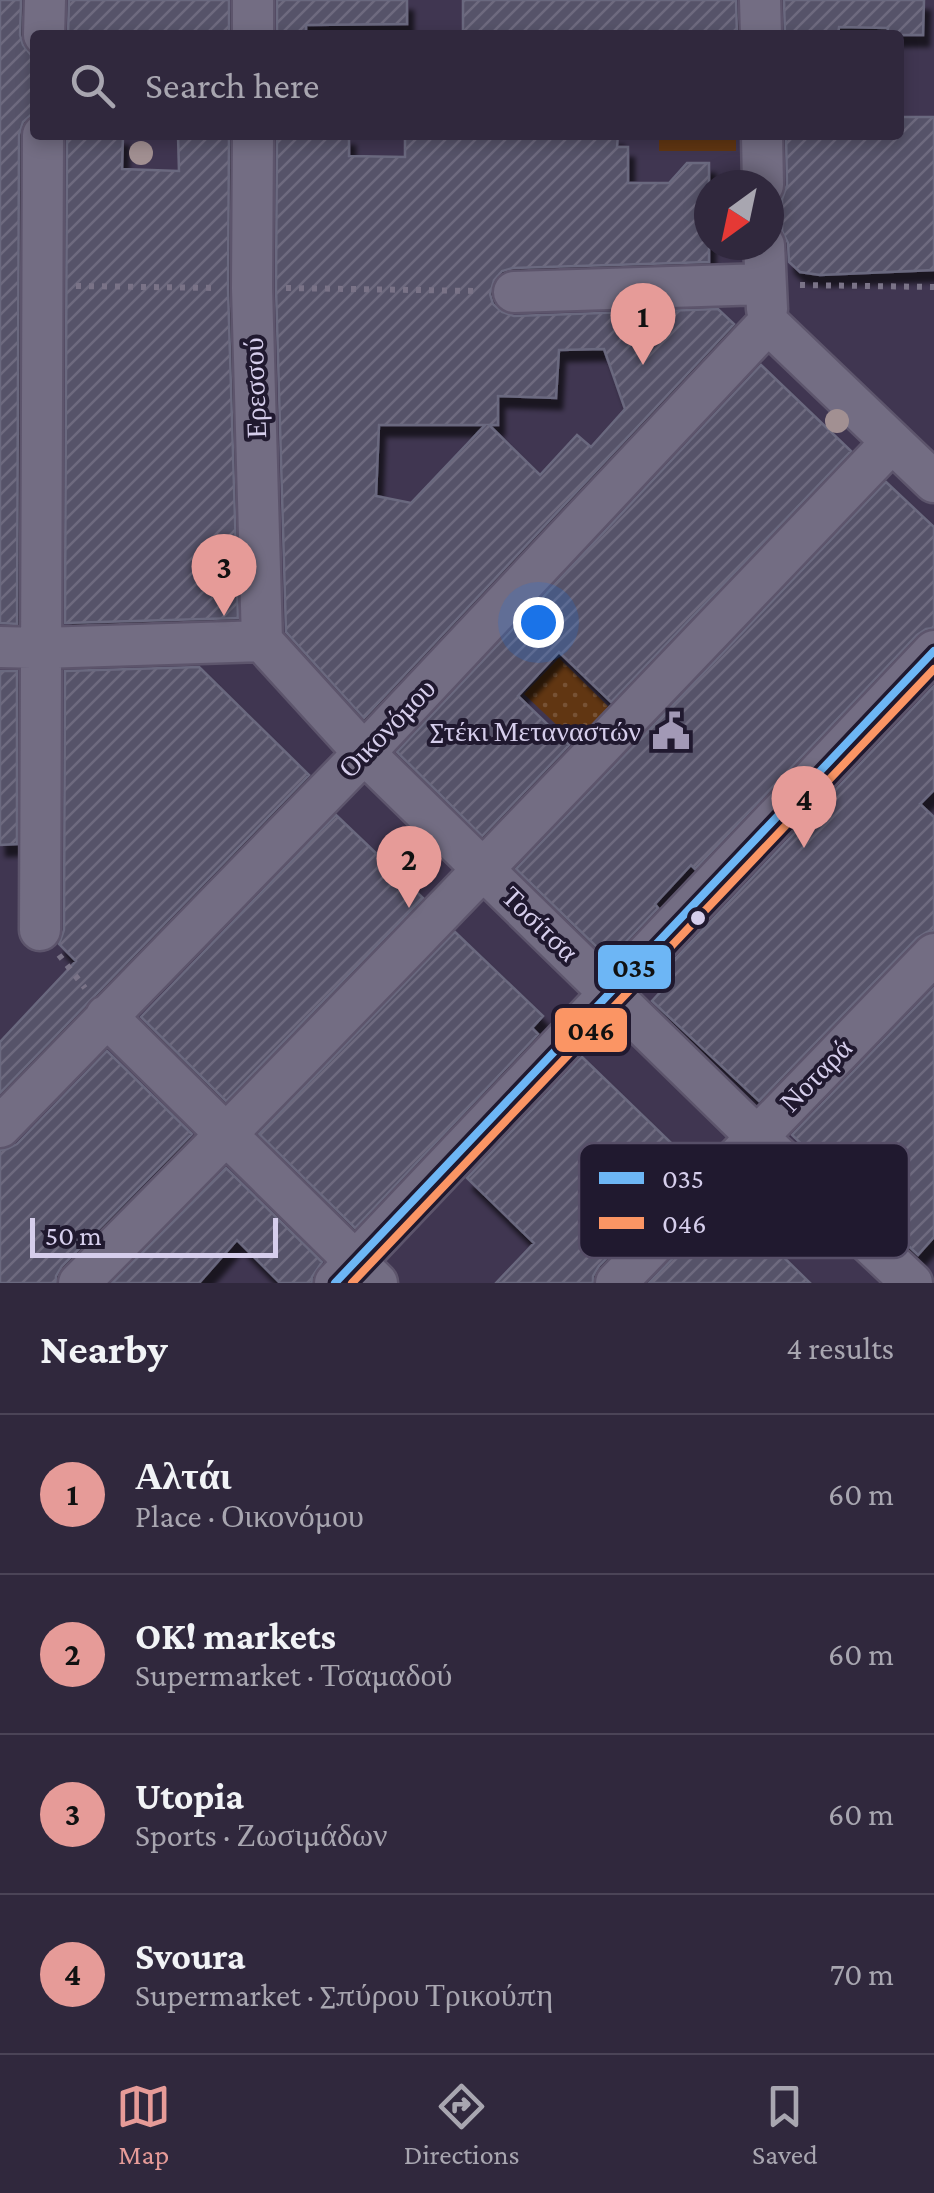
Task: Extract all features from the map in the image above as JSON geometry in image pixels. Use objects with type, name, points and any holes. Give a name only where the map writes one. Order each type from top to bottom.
[{"type":"street","points":[[44,30],[45,0]]},
{"type":"street","points":[[253,0],[253,30]]},
{"type":"street","points":[[760,0],[761,30]]},
{"type":"street","points":[[40,930],[43,140]]},
{"type":"street","name":"Ερεσσού","points":[[253,140],[252,288],[262,641]]},
{"type":"street","points":[[762,140],[763,170]]},
{"type":"street","points":[[514,292],[766,284],[892,442],[934,482]]},
{"type":"street","name":"Οικονόμου","points":[[0,1127],[364,753],[766,284]]},
{"type":"street","points":[[79,1283],[483,870],[892,442]]},
{"type":"street","points":[[0,646],[262,641]]},
{"type":"street","name":"Τοσίτσα","points":[[262,641],[364,753],[764,1143]]},
{"type":"street","points":[[106,1016],[226,1135],[356,1276],[610,992],[934,651]]},
{"type":"street","name":"Νοταρά","points":[[749,1143],[934,954]]},
{"type":"street","name":"Νοταρά","points":[[616,1283],[640,1258]]},
{"type":"street","name":"Τοσίτσα","points":[[896,1258],[916,1275]]},
{"type":"path","points":[[766,284],[934,287]]},
{"type":"path","points":[[86,286],[514,292]]},
{"type":"shaded area","points":[[659,140],[736,140],[736,151],[659,151]]},
{"type":"shaded area","points":[[559,658],[615,713],[581,748],[524,694]]},
{"type":"building","points":[[0,0],[21,0],[20,35],[30,54],[30,116],[19,135],[17,624],[0,623]]},
{"type":"building","points":[[69,0],[229,0],[229,30],[68,30]]},
{"type":"building","points":[[277,0],[407,0],[407,24],[306,25],[306,30],[277,30]]},
{"type":"building","points":[[463,0],[736,0],[737,30],[463,30]]},
{"type":"building","points":[[784,0],[924,0],[923,35],[904,35],[904,30],[888,28],[785,30]]},
{"type":"building","points":[[904,117],[934,117],[934,270],[820,275],[800,272],[789,262],[784,235],[786,140],[904,140]]},
{"type":"building","points":[[67,140],[123,140],[122,169],[179,171],[178,140],[229,140],[228,289],[238,618],[65,623]]},
{"type":"building","points":[[277,140],[349,140],[349,156],[405,157],[405,140],[618,140],[617,147],[628,147],[628,183],[669,183],[687,163],[709,163],[709,170],[694,170],[694,260],[709,262],[513,268],[502,271],[494,280],[490,294],[493,304],[514,316],[718,309],[734,324],[364,718],[286,632],[276,288]],"holes":[[[604,349],[625,409],[591,447],[577,435],[540,475],[489,425],[498,425],[498,396],[556,398],[559,350]],[[379,425],[485,425],[411,503],[376,496]]]},
{"type":"building","points":[[761,365],[851,451],[611,702],[559,652],[518,696],[569,745],[482,836],[397,752]]},
{"type":"building","points":[[886,482],[934,527],[934,628],[917,635],[695,869],[691,865],[619,949],[615,945],[605,955],[516,869]]},
{"type":"building","points":[[199,667],[309,775],[0,1093],[0,1042],[76,961],[59,944],[64,930],[65,671]]},
{"type":"building","points":[[0,671],[17,671],[17,844],[0,845]]},
{"type":"building","points":[[934,686],[934,790],[920,804],[934,817],[934,931],[917,938],[759,1101],[652,1001],[665,987],[656,979]]},
{"type":"building","points":[[336,815],[423,898],[226,1101],[141,1017]]},
{"type":"building","points":[[455,932],[543,1016],[532,1028],[538,1034],[355,1228],[259,1134]]},
{"type":"building","points":[[934,988],[934,1237],[918,1255],[909,1246],[909,1143],[800,1143],[792,1135]]},
{"type":"building","points":[[107,1051],[192,1134],[62,1266],[56,1283],[0,1283],[0,1150],[17,1144]]},
{"type":"building","points":[[582,1057],[671,1143],[579,1143],[579,1258],[607,1258],[593,1276],[593,1283],[496,1283],[534,1243],[467,1178]]},
{"type":"building","points":[[226,1168],[322,1262],[312,1283],[280,1283],[237,1240],[199,1283],[112,1283]]},
{"type":"building","points":[[673,1258],[784,1258],[810,1283],[649,1283]]},
{"type":"transit line","name":"035","points":[[335,1283],[934,651]]},
{"type":"transit line","name":"046","points":[[352,1283],[934,669]]},
{"type":"place","name":"Αλτάι","points":[[643,365]]},
{"type":"place","name":"Utopia","points":[[224,616]]},
{"type":"place","name":"Στέκι Μεταναστών","points":[[671,731]]},
{"type":"place","name":"Svoura","points":[[804,848]]},
{"type":"place","name":"OK! markets","points":[[409,908]]}]
